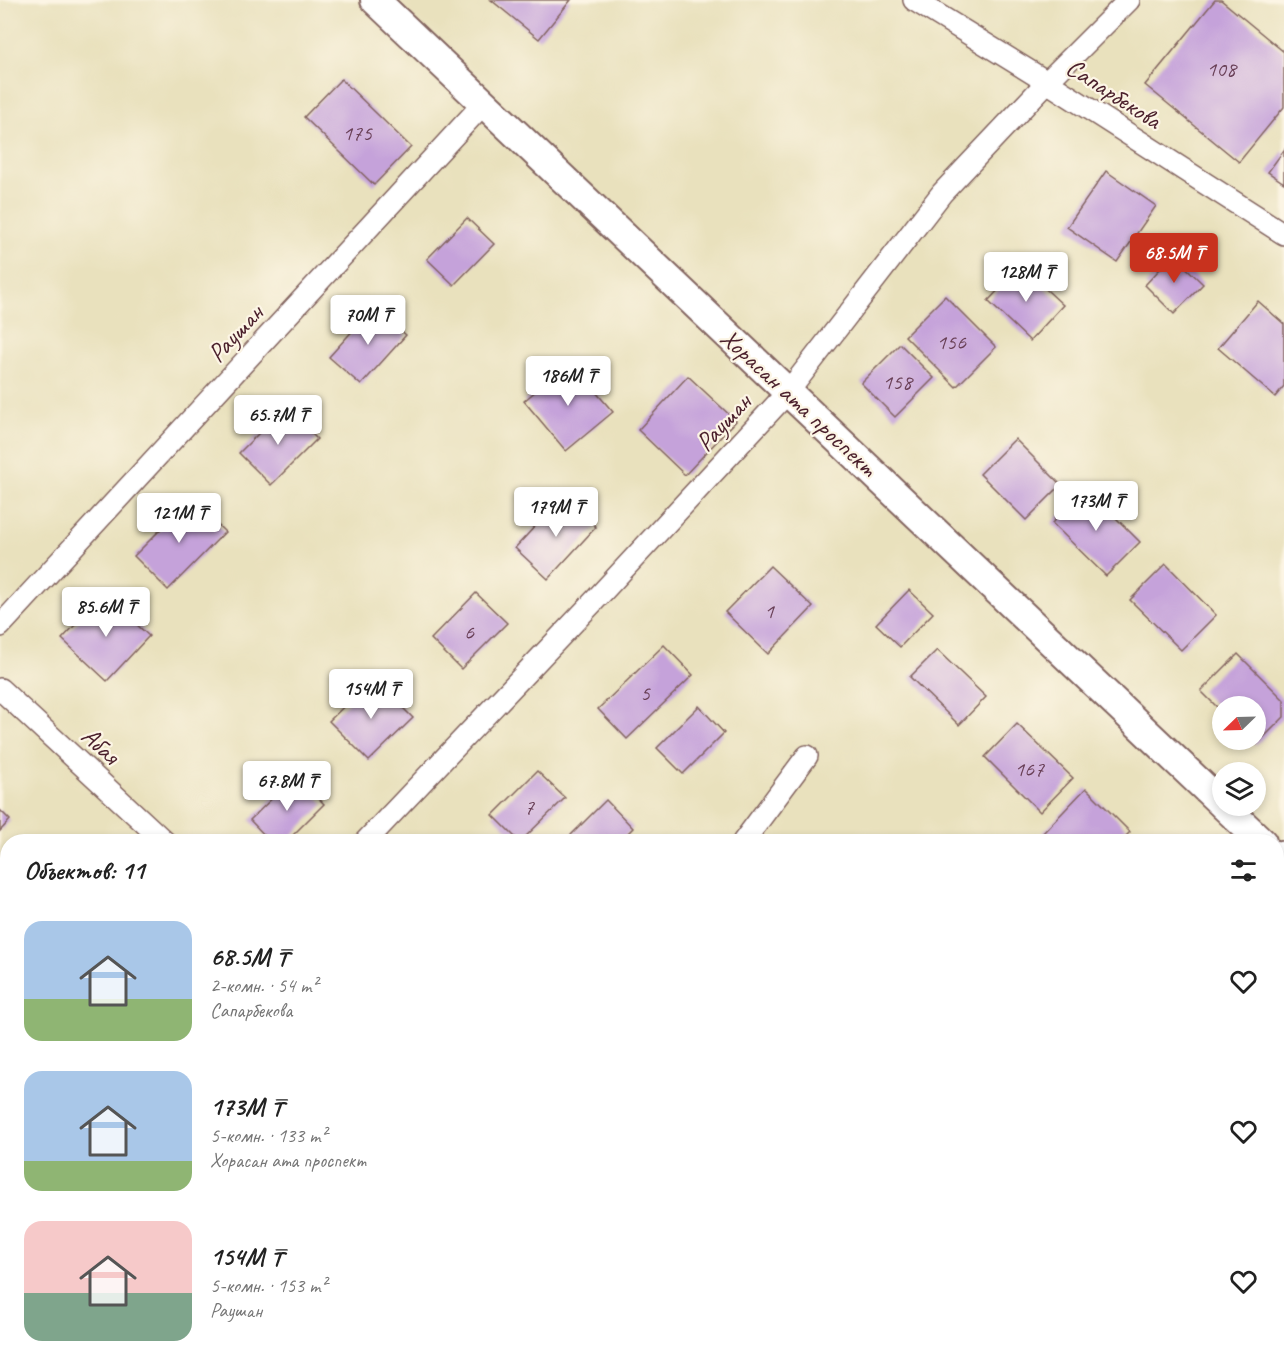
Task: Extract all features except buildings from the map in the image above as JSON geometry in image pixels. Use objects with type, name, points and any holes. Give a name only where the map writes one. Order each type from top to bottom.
[{"type":"main road","name":"Хорасан ата проспект","points":[[375,0],[1212,795]]},
{"type":"main road","name":"Хорасан ата проспект","points":[[1235,816],[1254,834]]},
{"type":"street","name":"Сапарбекова","points":[[914,0],[1284,234]]},
{"type":"street","name":"Раушан","points":[[373,834],[597,598],[788,392],[942,193],[1047,82],[1129,0]]},
{"type":"street","name":"Раушан","points":[[0,626],[484,104]]},
{"type":"street","name":"Абая","points":[[0,689],[156,834]]},
{"type":"street","points":[[748,834],[807,756]]}]
